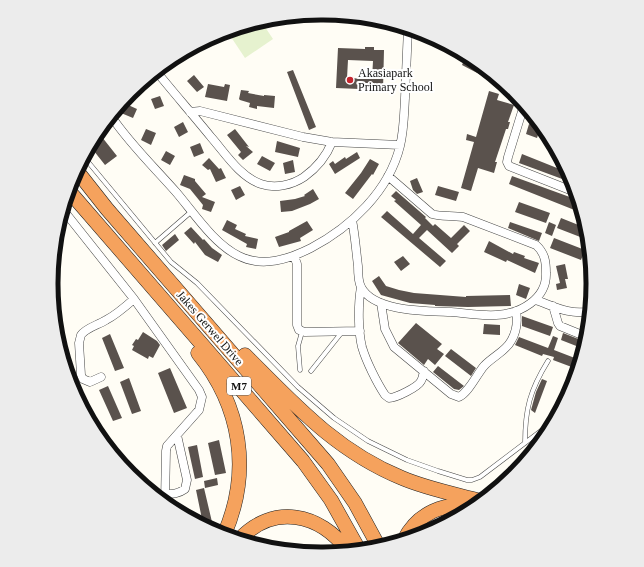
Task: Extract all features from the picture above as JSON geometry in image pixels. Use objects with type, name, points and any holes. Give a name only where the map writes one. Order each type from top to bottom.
[{"type":"highway","name":"Jakes Gerwel Drive","points":[[81,178],[104,206],[328,464],[355,503],[376,541]]},
{"type":"highway","name":"Jakes Gerwel Drive","points":[[73,196],[303,461],[337,510],[356,545]]},
{"type":"highway","points":[[104,232],[115,250],[209,366],[228,401],[237,436],[240,468],[236,500],[226,529]]},
{"type":"highway","points":[[182,296],[194,304],[309,419],[341,445],[368,462],[405,479],[432,489],[474,499]]},
{"type":"highway","points":[[410,532],[416,523],[433,511],[453,506],[462,507]]},
{"type":"highway","points":[[244,535],[264,521],[280,517],[297,517],[325,528],[343,546]]},
{"type":"street","points":[[115,121],[220,243],[240,257],[256,261],[269,262],[284,259],[294,256],[324,241],[352,220],[375,195],[388,176],[397,157],[404,123],[408,34]]},
{"type":"street","points":[[160,76],[240,170],[260,184],[272,187],[298,181],[324,159],[332,142]]},
{"type":"street","points":[[190,112],[200,111],[303,137],[332,142],[400,145]]},
{"type":"street","points":[[522,112],[508,157],[508,164],[514,169],[568,189]]},
{"type":"street","points":[[361,287],[369,296],[381,303],[408,310],[495,315],[516,311],[536,300],[544,287],[546,278],[546,264],[544,254],[536,245],[463,217],[450,215],[437,216],[432,214],[388,176]]},
{"type":"street","points":[[67,215],[134,299],[199,390],[202,397],[199,410],[167,446],[165,495]]},
{"type":"street","points":[[352,220],[361,287],[360,331],[363,351],[383,393],[387,397],[395,397],[421,382],[433,379]]},
{"type":"street","points":[[294,256],[297,264],[298,328],[302,332],[360,331]]},
{"type":"street","points":[[101,377],[90,382],[83,379],[81,375],[80,335],[112,316],[134,299]]},
{"type":"street","points":[[536,300],[571,312],[584,312]]},
{"type":"street","points":[[381,303],[385,329],[390,342],[397,350],[455,396],[462,396],[484,366],[511,341],[516,331],[516,311]]},
{"type":"street","points":[[553,306],[560,326],[580,334]]},
{"type":"street","points":[[421,382],[424,371]]},
{"type":"street","points":[[167,497],[179,493],[185,489],[187,480],[177,435]]},
{"type":"lane","points":[[88,162],[171,262],[206,292],[304,392],[334,418],[368,441],[408,460],[438,471],[472,480],[480,477],[540,432]]},
{"type":"lane","points":[[155,243],[192,211]]},
{"type":"lane","points":[[300,370],[298,346],[302,332]]},
{"type":"lane","points":[[312,371],[343,332]]},
{"type":"lane","points":[[525,443],[526,412],[538,378],[548,361]]},
{"type":"green space","points":[[265,26],[273,39],[245,58],[231,36]]},
{"type":"building","points":[[365,47],[374,47],[374,50],[384,50],[383,90],[336,88],[338,48],[365,49]],"holes":[[[348,60],[373,61],[372,79],[347,78]]]},
{"type":"building","points":[[464,61],[482,74],[481,75],[462,65]]},
{"type":"building","points":[[293,70],[316,127],[309,130],[287,72]]},
{"type":"building","points":[[194,75],[204,87],[197,92],[187,81]]},
{"type":"building","points":[[208,84],[224,87],[225,84],[230,85],[227,101],[205,97]]},
{"type":"building","points":[[241,90],[264,96],[275,96],[274,108],[257,106],[257,109],[249,107],[250,103],[239,99]]},
{"type":"building","points":[[489,91],[499,94],[497,100],[514,105],[508,122],[510,122],[508,129],[506,129],[495,162],[497,162],[494,173],[478,168],[471,191],[461,188],[474,142],[466,140],[467,134],[476,137]]},
{"type":"building","points":[[160,96],[164,106],[155,109],[151,99]]},
{"type":"building","points":[[128,105],[137,109],[133,118],[121,113]]},
{"type":"building","points":[[183,122],[188,132],[179,137],[174,127]]},
{"type":"building","points":[[529,124],[532,125],[540,136],[538,135],[537,138],[526,134]]},
{"type":"building","points":[[146,129],[156,133],[151,145],[141,140]]},
{"type":"building","points":[[235,129],[249,147],[246,146],[253,152],[243,160],[238,155],[241,152],[227,135]]},
{"type":"building","points":[[103,138],[117,156],[105,165],[94,151]]},
{"type":"building","points":[[277,141],[300,148],[298,157],[275,152]]},
{"type":"building","points":[[200,143],[204,153],[194,157],[190,147]]},
{"type":"building","points":[[166,151],[175,156],[170,165],[161,160]]},
{"type":"building","points":[[357,152],[360,158],[335,174],[329,164],[333,161],[335,164],[345,157],[346,159]]},
{"type":"building","points":[[522,154],[559,169],[563,179],[519,163]]},
{"type":"building","points":[[262,156],[275,163],[270,171],[257,164]]},
{"type":"building","points":[[209,158],[219,169],[221,168],[226,178],[216,182],[210,169],[208,170],[202,165]]},
{"type":"building","points":[[370,159],[379,164],[373,175],[372,174],[353,199],[345,193]]},
{"type":"building","points":[[293,160],[295,172],[285,174],[283,163]]},
{"type":"building","points":[[184,175],[195,179],[206,194],[202,197],[215,202],[211,212],[202,209],[203,205],[190,189],[180,185]]},
{"type":"building","points":[[512,176],[571,198],[576,210],[509,184]]},
{"type":"building","points":[[417,178],[423,192],[417,194],[413,190],[410,181]]},
{"type":"building","points":[[240,186],[245,195],[236,200],[231,190]]},
{"type":"building","points":[[438,186],[459,192],[456,201],[435,195]]},
{"type":"building","points":[[313,189],[319,199],[292,211],[281,212],[280,201],[305,196],[304,195]]},
{"type":"building","points":[[396,191],[426,217],[425,218],[433,226],[435,224],[451,238],[464,225],[470,231],[457,244],[459,246],[452,253],[427,230],[419,238],[446,261],[440,267],[381,217],[387,211],[413,234],[421,225],[394,201],[396,200],[391,196]]},
{"type":"building","points":[[519,202],[550,213],[546,223],[515,212]]},
{"type":"building","points":[[561,218],[579,225],[581,237],[557,228]]},
{"type":"building","points":[[227,220],[237,225],[235,229],[246,234],[245,236],[258,239],[256,249],[246,247],[247,244],[222,230]]},
{"type":"building","points":[[307,221],[313,230],[300,238],[301,241],[279,247],[275,237],[289,232]]},
{"type":"building","points":[[510,222],[542,233],[539,241],[508,228]]},
{"type":"building","points":[[549,222],[556,225],[552,236],[545,233]]},
{"type":"building","points":[[191,227],[203,240],[204,239],[212,248],[222,255],[218,262],[205,255],[195,242],[194,244],[184,233]]},
{"type":"building","points":[[175,234],[179,240],[166,251],[162,245]]},
{"type":"building","points":[[554,238],[583,249],[584,254],[581,260],[550,248]]},
{"type":"building","points":[[489,241],[513,254],[514,252],[525,256],[524,258],[539,263],[535,273],[507,260],[506,262],[484,252]]},
{"type":"building","points":[[403,256],[410,264],[401,271],[394,262]]},
{"type":"building","points":[[565,264],[568,279],[565,279],[567,288],[557,290],[556,284],[560,283],[556,266]]},
{"type":"building","points":[[379,276],[386,286],[414,293],[466,297],[510,295],[511,306],[468,307],[435,306],[410,303],[381,295],[372,281]]},
{"type":"building","points":[[519,284],[530,288],[526,299],[516,295]]},
{"type":"building","points":[[522,316],[553,327],[550,336],[522,326]]},
{"type":"building","points":[[416,323],[442,344],[437,349],[444,354],[435,365],[428,359],[424,365],[398,343]]},
{"type":"building","points":[[484,324],[500,325],[500,335],[483,334]]},
{"type":"building","points":[[143,332],[157,341],[160,345],[153,358],[149,356],[148,359],[132,350],[134,346],[132,345],[136,339],[138,340]]},
{"type":"building","points":[[563,333],[579,339],[578,347],[561,340]]},
{"type":"building","points":[[110,334],[124,368],[115,371],[102,338]]},
{"type":"building","points":[[553,336],[558,338],[554,350],[575,358],[572,367],[553,360],[554,357],[543,354],[542,356],[515,345],[519,337],[548,348]]},
{"type":"building","points":[[451,349],[476,368],[471,376],[445,356]]},
{"type":"building","points":[[438,366],[464,386],[459,390],[454,389],[433,372]]},
{"type":"building","points":[[170,368],[187,408],[174,413],[158,373]]},
{"type":"building","points":[[129,378],[141,411],[132,414],[120,382]]},
{"type":"building","points":[[542,379],[547,381],[535,413],[531,410],[536,392]]},
{"type":"building","points":[[108,386],[122,418],[113,421],[99,390]]},
{"type":"building","points":[[219,440],[226,473],[215,475],[208,443]]},
{"type":"building","points":[[197,445],[203,477],[195,479],[188,447]]},
{"type":"building","points":[[217,478],[218,485],[205,488],[204,481]]},
{"type":"building","points":[[204,488],[212,522],[202,518],[196,490]]},
{"type":"place","name":"Akasiapark Primary School","points":[[350,80]]}]
